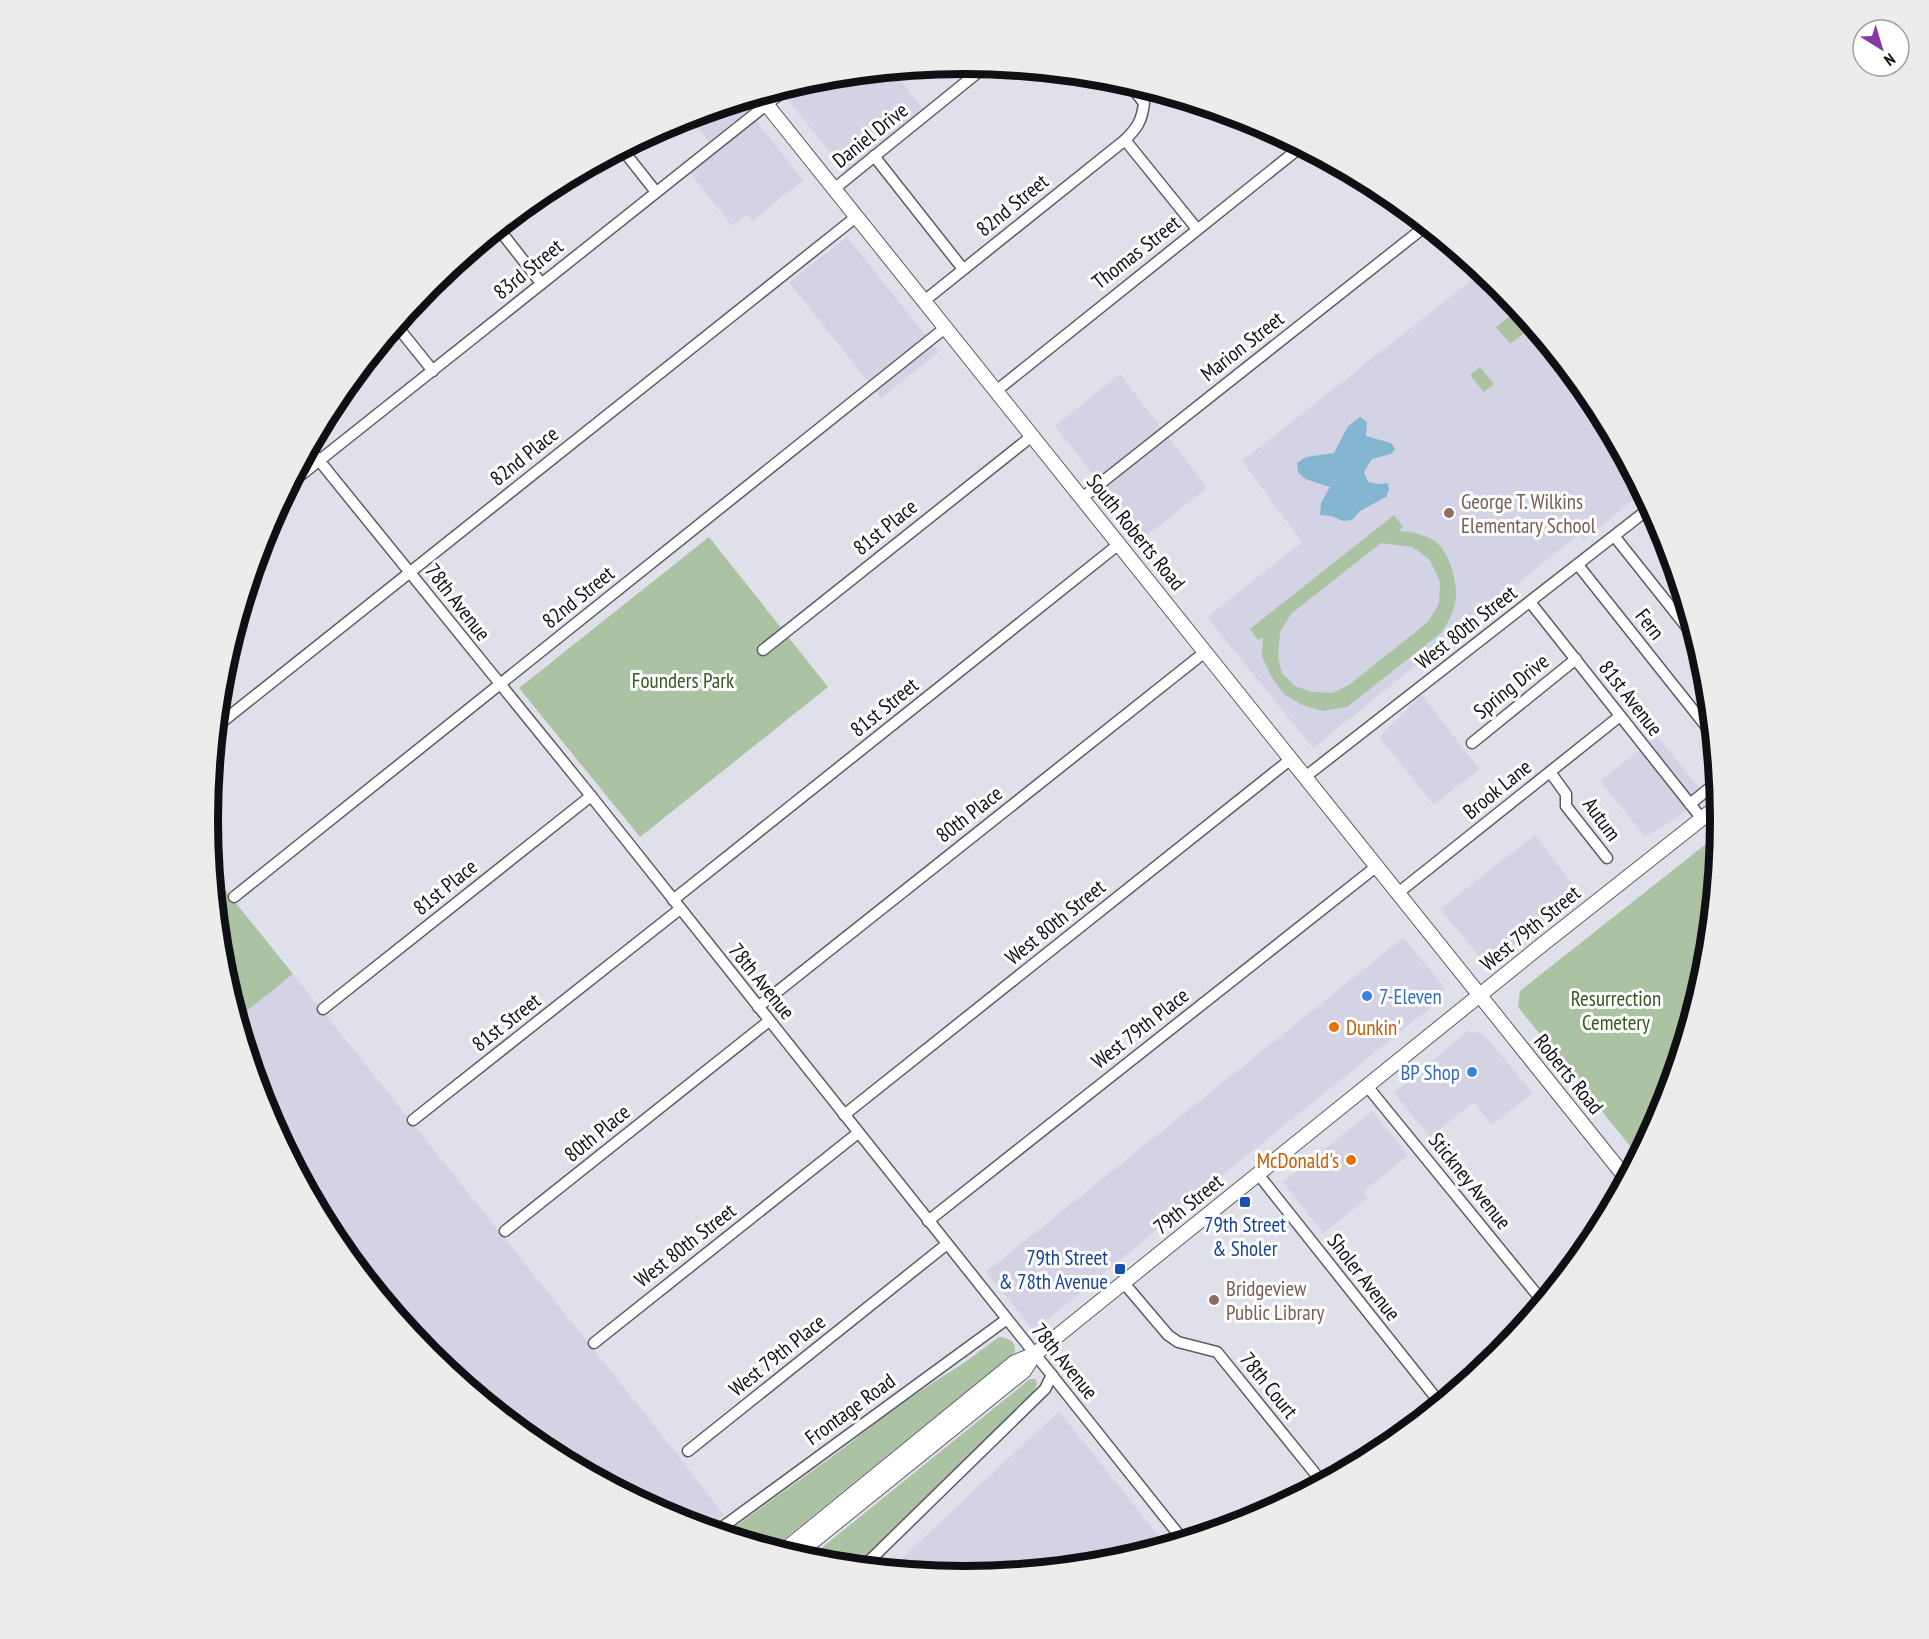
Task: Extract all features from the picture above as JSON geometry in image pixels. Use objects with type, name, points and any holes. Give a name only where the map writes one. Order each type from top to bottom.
[{"type":"main road","name":"South Roberts Road","points":[[764,101],[1479,995]]},
{"type":"main road","name":"West 79th Street","points":[[1367,1086],[1711,812]]},
{"type":"main road","name":"Roberts Road","points":[[1479,995],[1621,1172]]},
{"type":"main road","name":"79th Street","points":[[791,1545],[1015,1362],[1035,1354],[1367,1086]]},
{"type":"main road","name":"79th Street","points":[[805,1548],[1024,1371],[1035,1354]]},
{"type":"street","name":"Daniel Drive","points":[[834,189],[976,74]]},
{"type":"street","points":[[1137,94],[1144,103],[1141,122],[1125,140],[1197,229]]},
{"type":"street","name":"83rd Street","points":[[304,472],[656,192],[760,102]]},
{"type":"street","name":"82nd Street","points":[[924,301],[1125,140]]},
{"type":"street","name":"Thomas Street","points":[[996,390],[1296,151]]},
{"type":"street","points":[[626,155],[656,192]]},
{"type":"street","points":[[874,156],[963,269]]},
{"type":"street","name":"82nd Place","points":[[225,719],[856,217]]},
{"type":"street","name":"Marion Street","points":[[1082,498],[1421,230]]},
{"type":"street","points":[[503,234],[541,283]]},
{"type":"street","name":"82nd Street","points":[[234,897],[945,327]]},
{"type":"street","points":[[401,331],[433,371]]},
{"type":"street","name":"81st Place","points":[[764,650],[1032,436]]},
{"type":"street","name":"78th Avenue","points":[[314,454],[591,796],[1178,1534]]},
{"type":"street","name":"West 80th Street","points":[[1305,777],[1644,513]]},
{"type":"street","points":[[1615,537],[1684,624]]},
{"type":"street","name":"81st Street","points":[[413,1120],[1119,544]]},
{"type":"street","name":"Fern","points":[[1578,565],[1704,724]]},
{"type":"street","name":"81st Avenue","points":[[1530,602],[1702,819]]},
{"type":"street","name":"80th Place","points":[[758,1007],[1205,652]]},
{"type":"street","name":"Spring Drive","points":[[1472,742],[1576,659]]},
{"type":"street","name":"Brook Lane","points":[[1398,893],[1620,716]]},
{"type":"street","name":"West 80th Street","points":[[844,1115],[1291,759]]},
{"type":"street","name":"Autum","points":[[1550,772],[1566,795],[1566,806],[1606,858]]},
{"type":"street","points":[[1690,804],[1710,788]]},
{"type":"street","name":"81st Place","points":[[323,1009],[591,796]]},
{"type":"street","name":"West 79th Place","points":[[928,1221],[1377,867]]},
{"type":"street","name":"80th Place","points":[[505,1231],[769,1021]]},
{"type":"street","name":"Stickney Avenue","points":[[1367,1086],[1538,1296]]},
{"type":"street","name":"West 80th Street","points":[[594,1343],[858,1133]]},
{"type":"street","name":"Sholer Avenue","points":[[1258,1174],[1435,1397]]},
{"type":"street","name":"West 79th Place","points":[[688,1451],[947,1244]]},
{"type":"street","name":"78th Court","points":[[1123,1282],[1168,1335],[1178,1342],[1217,1352],[1318,1477]]},
{"type":"street","name":"Frontage Road","points":[[724,1526],[1007,1319]]},
{"type":"street","points":[[871,1559],[1045,1389],[1052,1375]]},
{"type":"shaded area","points":[[897,77],[927,114],[850,177],[785,96],[819,88]]},
{"type":"shaded area","points":[[745,107],[803,180],[752,221],[747,214],[732,226],[682,163],[709,142],[695,124]]},
{"type":"shaded area","points":[[847,237],[939,352],[881,398],[789,282]]},
{"type":"shaded area","name":"George T. Wilkins Elementary School","points":[[1476,277],[1525,328],[1556,365],[1585,405],[1611,447],[1637,497],[1584,540],[1579,534],[1313,748],[1207,617],[1302,542],[1242,461]]},
{"type":"shaded area","points":[[1120,374],[1207,488],[1143,538],[1055,426]]},
{"type":"shaded area","points":[[1422,695],[1479,769],[1434,805],[1379,737]]},
{"type":"shaded area","points":[[1657,736],[1708,799],[1645,837],[1600,781]]},
{"type":"shaded area","points":[[1535,835],[1577,890],[1541,923],[1491,961],[1481,958],[1440,909]]},
{"type":"shaded area","points":[[1403,938],[1443,985],[1443,990],[1435,1004],[1034,1331],[986,1272]]},
{"type":"shaded area","points":[[293,974],[724,1515],[715,1522],[679,1509],[591,1466],[510,1411],[437,1347],[373,1274],[344,1234],[318,1192],[275,1105],[244,1013]]},
{"type":"shaded area","points":[[1468,1031],[1483,1034],[1533,1093],[1492,1125],[1474,1102],[1430,1137],[1394,1093]]},
{"type":"shaded area","points":[[1372,1111],[1408,1155],[1363,1192],[1368,1198],[1323,1233],[1283,1182]]},
{"type":"shaded area","points":[[1059,1411],[1161,1539],[1110,1551],[1013,1564],[964,1566],[897,1562]]},
{"type":"green space","points":[[1512,314],[1527,331],[1510,344],[1496,327]]},
{"type":"green space","points":[[1480,367],[1494,384],[1484,392],[1470,375]]},
{"type":"green space","points":[[1394,515],[1403,527],[1399,531],[1418,534],[1436,542],[1445,554],[1452,570],[1456,588],[1455,603],[1441,633],[1347,707],[1323,711],[1302,705],[1284,694],[1271,676],[1262,656],[1263,637],[1258,640],[1250,629]],"holes":[[[1381,543],[1413,547],[1430,560],[1440,582],[1439,604],[1428,622],[1349,685],[1332,693],[1312,692],[1295,686],[1282,673],[1278,657],[1280,632],[1292,613]]]},
{"type":"green space","name":"Founders Park","points":[[709,537],[828,687],[640,837],[519,688]]},
{"type":"green space","name":"Resurrection Cemetery","points":[[1710,841],[1704,917],[1685,1013],[1654,1105],[1633,1150],[1518,1007],[1520,991]]},
{"type":"green space","points":[[222,886],[293,974],[244,1013],[233,965]]},
{"type":"green space","points":[[999,1337],[1011,1340],[1014,1345],[1015,1352],[780,1542],[733,1528],[844,1448],[893,1409]]},
{"type":"green space","points":[[1030,1379],[1036,1379],[1037,1384],[1032,1395],[863,1558],[818,1551]]},
{"type":"water","points":[[1360,417],[1367,422],[1366,436],[1391,443],[1395,449],[1391,454],[1372,459],[1364,472],[1368,482],[1388,483],[1389,490],[1386,497],[1360,511],[1352,520],[1343,521],[1331,516],[1320,515],[1321,503],[1330,487],[1305,479],[1298,472],[1297,463],[1306,457],[1334,453],[1348,426]]},
{"type":"place","name":"George T. Wilkins Elementary School","points":[[1449,513]]},
{"type":"place","name":"7-Eleven","points":[[1367,996]]},
{"type":"place","name":"Dunkin'","points":[[1334,1027]]},
{"type":"place","name":"BP Shop","points":[[1472,1072]]},
{"type":"place","name":"McDonald's","points":[[1351,1160]]},
{"type":"place","name":"79th Street & Sholer","points":[[1245,1202]]},
{"type":"place","name":"79th Street & 78th Avenue","points":[[1120,1269]]},
{"type":"place","name":"Bridgeview Public Library","points":[[1214,1300]]}]
